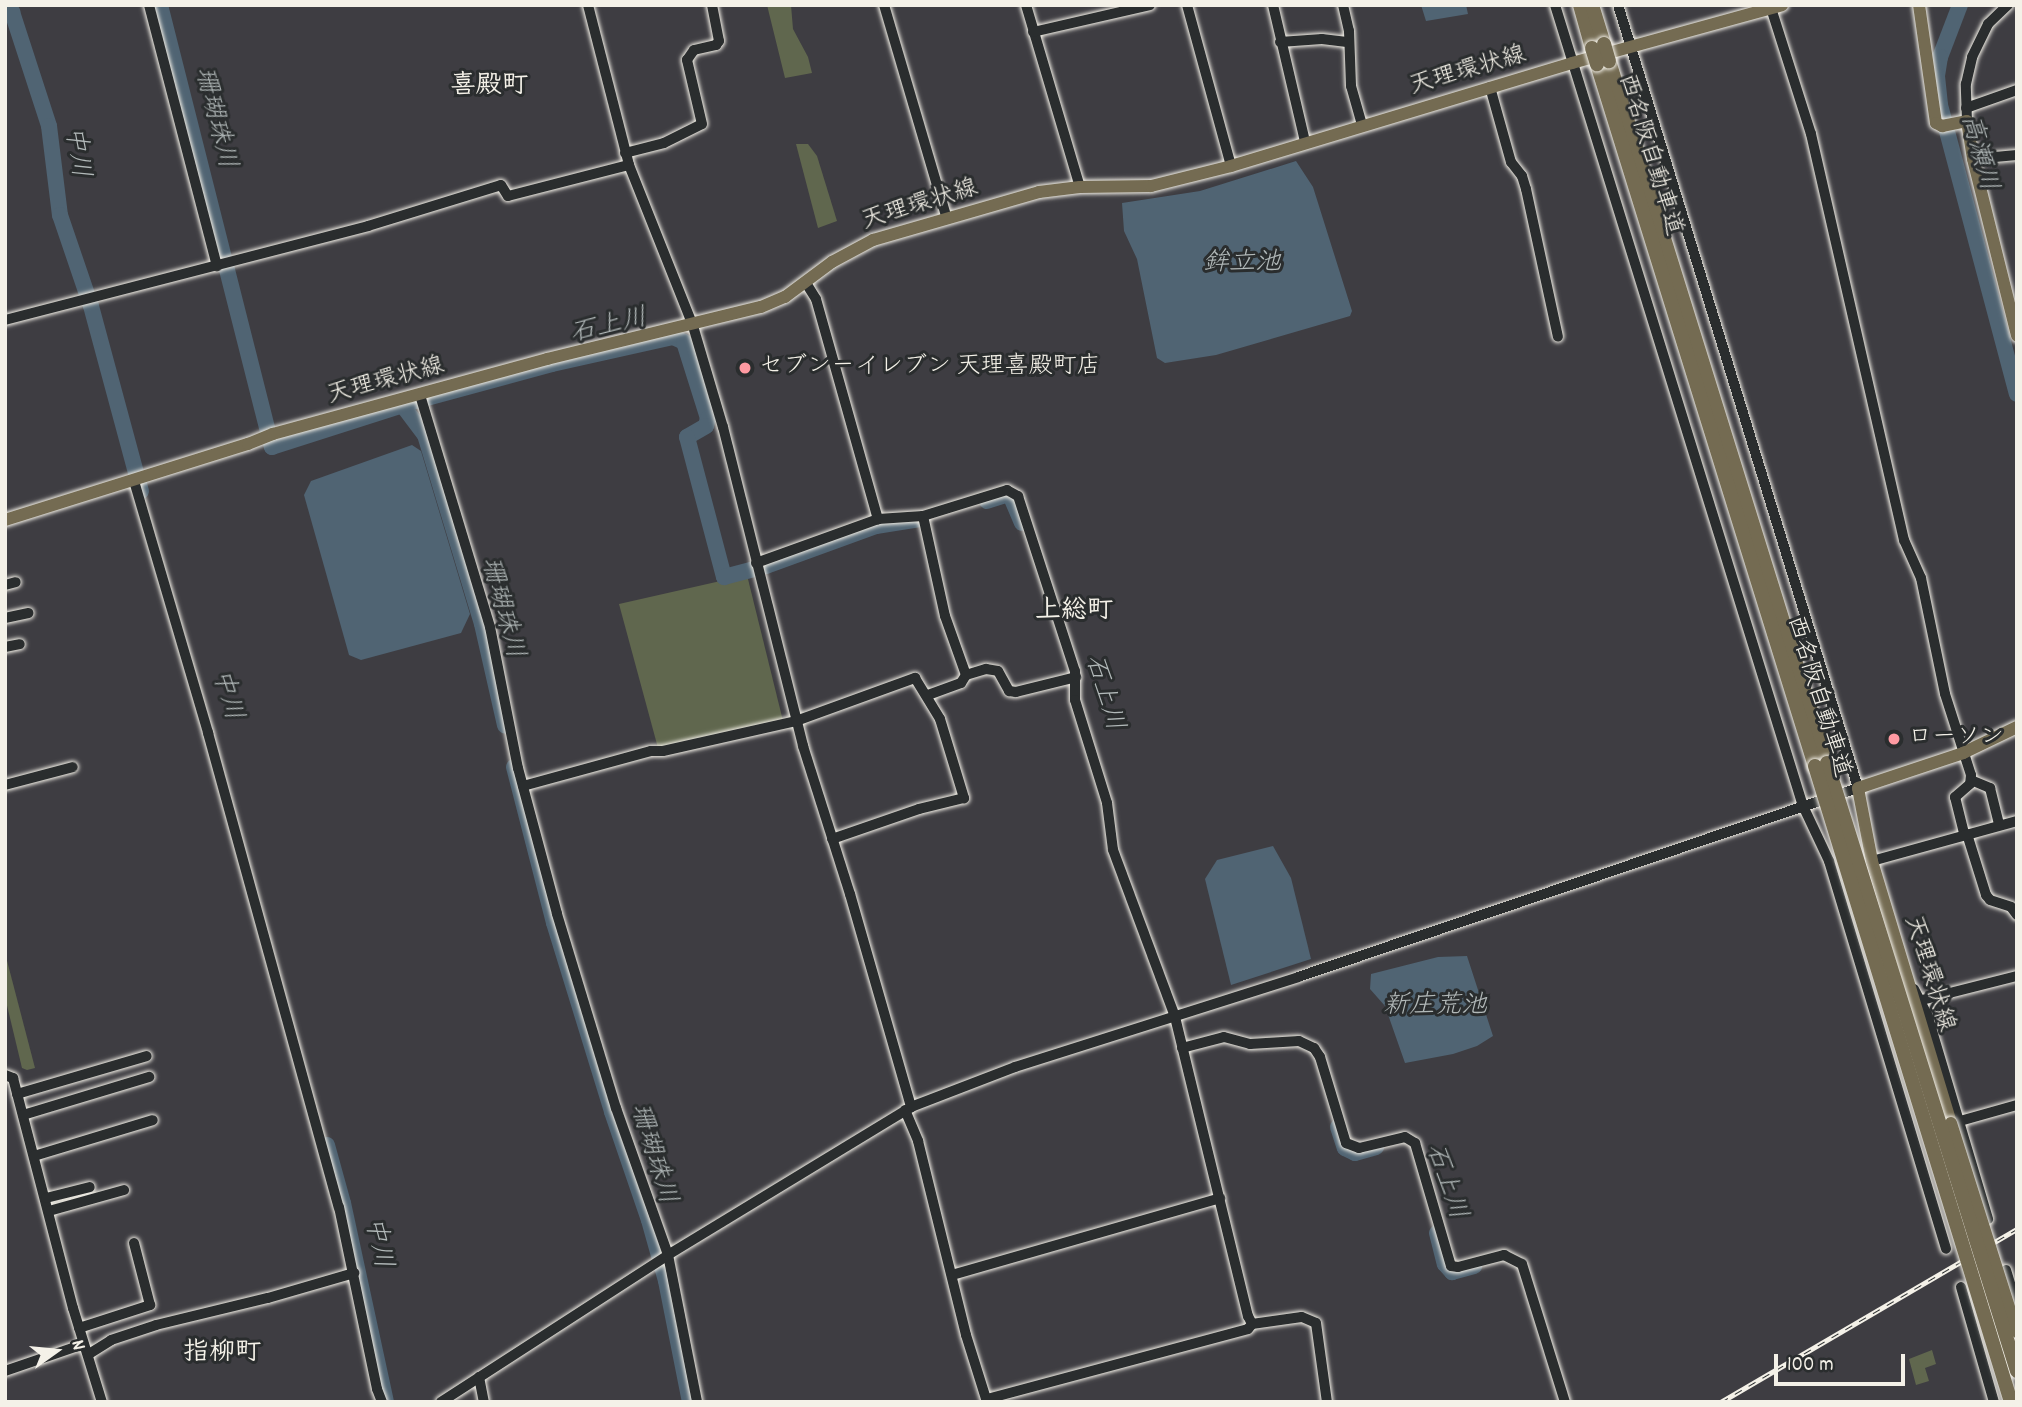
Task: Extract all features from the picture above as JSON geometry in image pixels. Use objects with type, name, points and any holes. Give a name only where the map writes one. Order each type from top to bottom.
[{"type":"highway","name":"西名阪自動車道","points":[[1580,5],[1598,46],[1821,765],[2011,1402]]},
{"type":"highway","name":"西名阪自動車道","points":[[1592,5],[1598,46]]},
{"type":"highway","name":"西名阪自動車道","points":[[1821,765],[2017,1371]]},
{"type":"main road","points":[[1919,5],[1936,123],[1942,125],[1964,117],[2017,336]]},
{"type":"main road","name":"天理環状線","points":[[5,520],[268,436],[547,359],[693,326],[761,307],[785,297],[857,247],[1039,192],[1080,187],[1151,186],[1231,166],[1305,141],[1572,63],[1777,7]]},
{"type":"main road","points":[[1858,788],[1963,753],[2017,727]]},
{"type":"main road","name":"天理環状線","points":[[1858,788],[1872,861],[1904,970],[1917,1001],[1956,1122],[2017,1332]]},
{"type":"street","points":[[149,5],[218,265]]},
{"type":"street","points":[[588,5],[625,153],[693,326],[723,427],[796,722],[918,1141],[966,1335],[987,1400],[1248,1329],[1252,1324],[1302,1317],[1316,1323],[1327,1402]]},
{"type":"street","points":[[625,153],[664,143],[702,124],[687,60],[694,50],[716,45],[719,41],[712,5]]},
{"type":"street","points":[[884,5],[947,219]]},
{"type":"street","points":[[1026,5],[1080,187]]},
{"type":"street","points":[[1033,32],[1150,5]]},
{"type":"street","points":[[1187,5],[1231,166]]},
{"type":"street","points":[[1273,5],[1305,141]]},
{"type":"street","points":[[1343,5],[1349,31],[1351,86],[1362,125]]},
{"type":"street","points":[[1555,5],[1803,806],[1829,861],[1946,1249]]},
{"type":"street","points":[[440,1402],[668,1255],[908,1108],[1015,1067],[1175,1017],[1858,788],[1618,5]]},
{"type":"street","points":[[1964,117],[1966,84],[1972,57],[1988,23],[2008,5]]},
{"type":"street","points":[[1777,7],[1811,134],[1904,540],[1921,578],[1945,694],[1971,780]]},
{"type":"street","points":[[1280,42],[1322,39],[1348,42]]},
{"type":"street","points":[[1490,87],[1511,162],[1522,176],[1526,189],[1558,337]]},
{"type":"street","points":[[1964,117],[2017,90]]},
{"type":"street","points":[[1973,159],[2017,155]]},
{"type":"street","points":[[5,320],[450,203],[501,185],[508,196],[629,165]]},
{"type":"street","points":[[806,283],[816,299],[877,519]]},
{"type":"street","points":[[420,396],[490,627],[523,786],[616,1108],[668,1255],[697,1402]]},
{"type":"street","points":[[138,479],[339,1207],[382,1402]]},
{"type":"street","points":[[757,563],[877,519],[923,519],[1007,490],[1018,496],[1076,677],[1074,689],[1107,803],[1115,858],[1175,1017],[1252,1324]]},
{"type":"street","points":[[923,519],[945,616],[966,675]]},
{"type":"street","points":[[5,618],[27,613]]},
{"type":"street","points":[[5,648],[20,645]]},
{"type":"street","points":[[928,695],[961,683],[966,675],[986,670],[998,671],[1009,691],[1016,692],[1076,677]]},
{"type":"street","points":[[523,786],[651,751],[663,751],[796,722],[915,678],[928,695],[948,740],[964,798],[919,809],[832,839]]},
{"type":"street","points":[[5,785],[72,766]]},
{"type":"street","points":[[1971,780],[1990,788],[1999,824]]},
{"type":"street","points":[[1971,780],[1955,797],[1965,834],[1986,895],[2011,907],[2017,915]]},
{"type":"street","points":[[1872,861],[2017,821]]},
{"type":"street","points":[[1917,1001],[2017,976]]},
{"type":"street","points":[[1182,1048],[1224,1037],[1250,1044],[1298,1041],[1314,1048],[1320,1057],[1346,1143],[1359,1147],[1405,1137],[1415,1143],[1451,1266],[1458,1267],[1504,1255],[1522,1264],[1565,1402]]},
{"type":"street","points":[[17,1094],[147,1056]]},
{"type":"street","points":[[5,1075],[13,1078],[79,1328],[102,1402]]},
{"type":"street","points":[[23,1115],[149,1077]]},
{"type":"street","points":[[1988,1219],[1956,1122],[2017,1105]]},
{"type":"street","points":[[34,1156],[153,1120]]},
{"type":"street","points":[[46,1198],[89,1186]]},
{"type":"street","points":[[49,1211],[124,1190]]},
{"type":"street","points":[[952,1275],[1220,1198]]},
{"type":"street","points":[[79,1328],[150,1305],[134,1243]]},
{"type":"street","points":[[2006,1270],[2017,1306]]},
{"type":"street","points":[[5,1371],[87,1349],[156,1325],[268,1298],[354,1273]]},
{"type":"street","points":[[1961,1287],[1994,1402]]},
{"type":"street","points":[[479,1377],[484,1402]]},
{"type":"green space","points":[[767,5],[791,5],[793,29],[808,57],[812,73],[785,78]]},
{"type":"green space","points":[[796,144],[808,144],[817,156],[837,221],[818,228]]},
{"type":"green space","points":[[747,575],[783,721],[658,748],[619,604]]},
{"type":"green space","points":[[5,953],[35,1068],[27,1070],[22,1068],[5,997]]},
{"type":"green space","points":[[1932,1350],[1936,1364],[1925,1368],[1929,1381],[1916,1385],[1909,1359]]},
{"type":"water","points":[[1421,5],[1466,5],[1468,14],[1426,21]]},
{"type":"water","name":"鉾立池","points":[[1296,161],[1313,187],[1352,311],[1350,316],[1216,355],[1165,363],[1157,358],[1137,259],[1124,231],[1122,203],[1200,191]]},
{"type":"water","points":[[412,445],[421,451],[470,614],[461,633],[361,660],[349,655],[304,495],[311,481]]},
{"type":"water","points":[[1273,846],[1291,878],[1311,959],[1231,985],[1205,879],[1217,860]]},
{"type":"water","name":"新庄荒池","points":[[1467,956],[1493,1036],[1477,1046],[1453,1054],[1405,1063],[1385,1006],[1370,989],[1371,974],[1438,957]]},
{"type":"waterway","name":"石上川","points":[[160,5],[272,447],[412,402],[552,364],[673,337],[684,342],[708,418],[706,426],[687,437],[724,577],[766,566],[876,526],[921,519]]},
{"type":"waterway","name":"高瀬川","points":[[1960,5],[1940,57],[1937,76],[1940,105],[2017,394]]},
{"type":"waterway","name":"中川","points":[[5,15],[12,12],[49,126],[60,215],[91,306],[141,491]]},
{"type":"waterway","name":"珊瑚珠川","points":[[403,406],[425,435],[482,624],[505,725]]},
{"type":"waterway","name":"石上川","points":[[987,501],[1005,495],[1011,497],[1022,523]]},
{"type":"waterway","name":"珊瑚珠川","points":[[514,767],[554,923],[666,1281],[690,1402]]},
{"type":"waterway","name":"石上川","points":[[1338,1127],[1345,1148],[1355,1153],[1376,1147]]},
{"type":"waterway","name":"中川","points":[[327,1145],[343,1203],[386,1402]]},
{"type":"waterway","name":"石上川","points":[[1437,1233],[1445,1264],[1452,1272],[1474,1266]]},
{"type":"railway","points":[[1721,1402],[2017,1229]]},
{"type":"place","name":"セブン－イレブン 天理喜殿町店","points":[[745,368]]},
{"type":"place","name":"ローソン","points":[[1894,739]]},
{"type":"district","name":"喜殿町","points":[[489,87]]},
{"type":"district","name":"上総町","points":[[1074,612]]},
{"type":"district","name":"指柳町","points":[[222,1354]]}]
